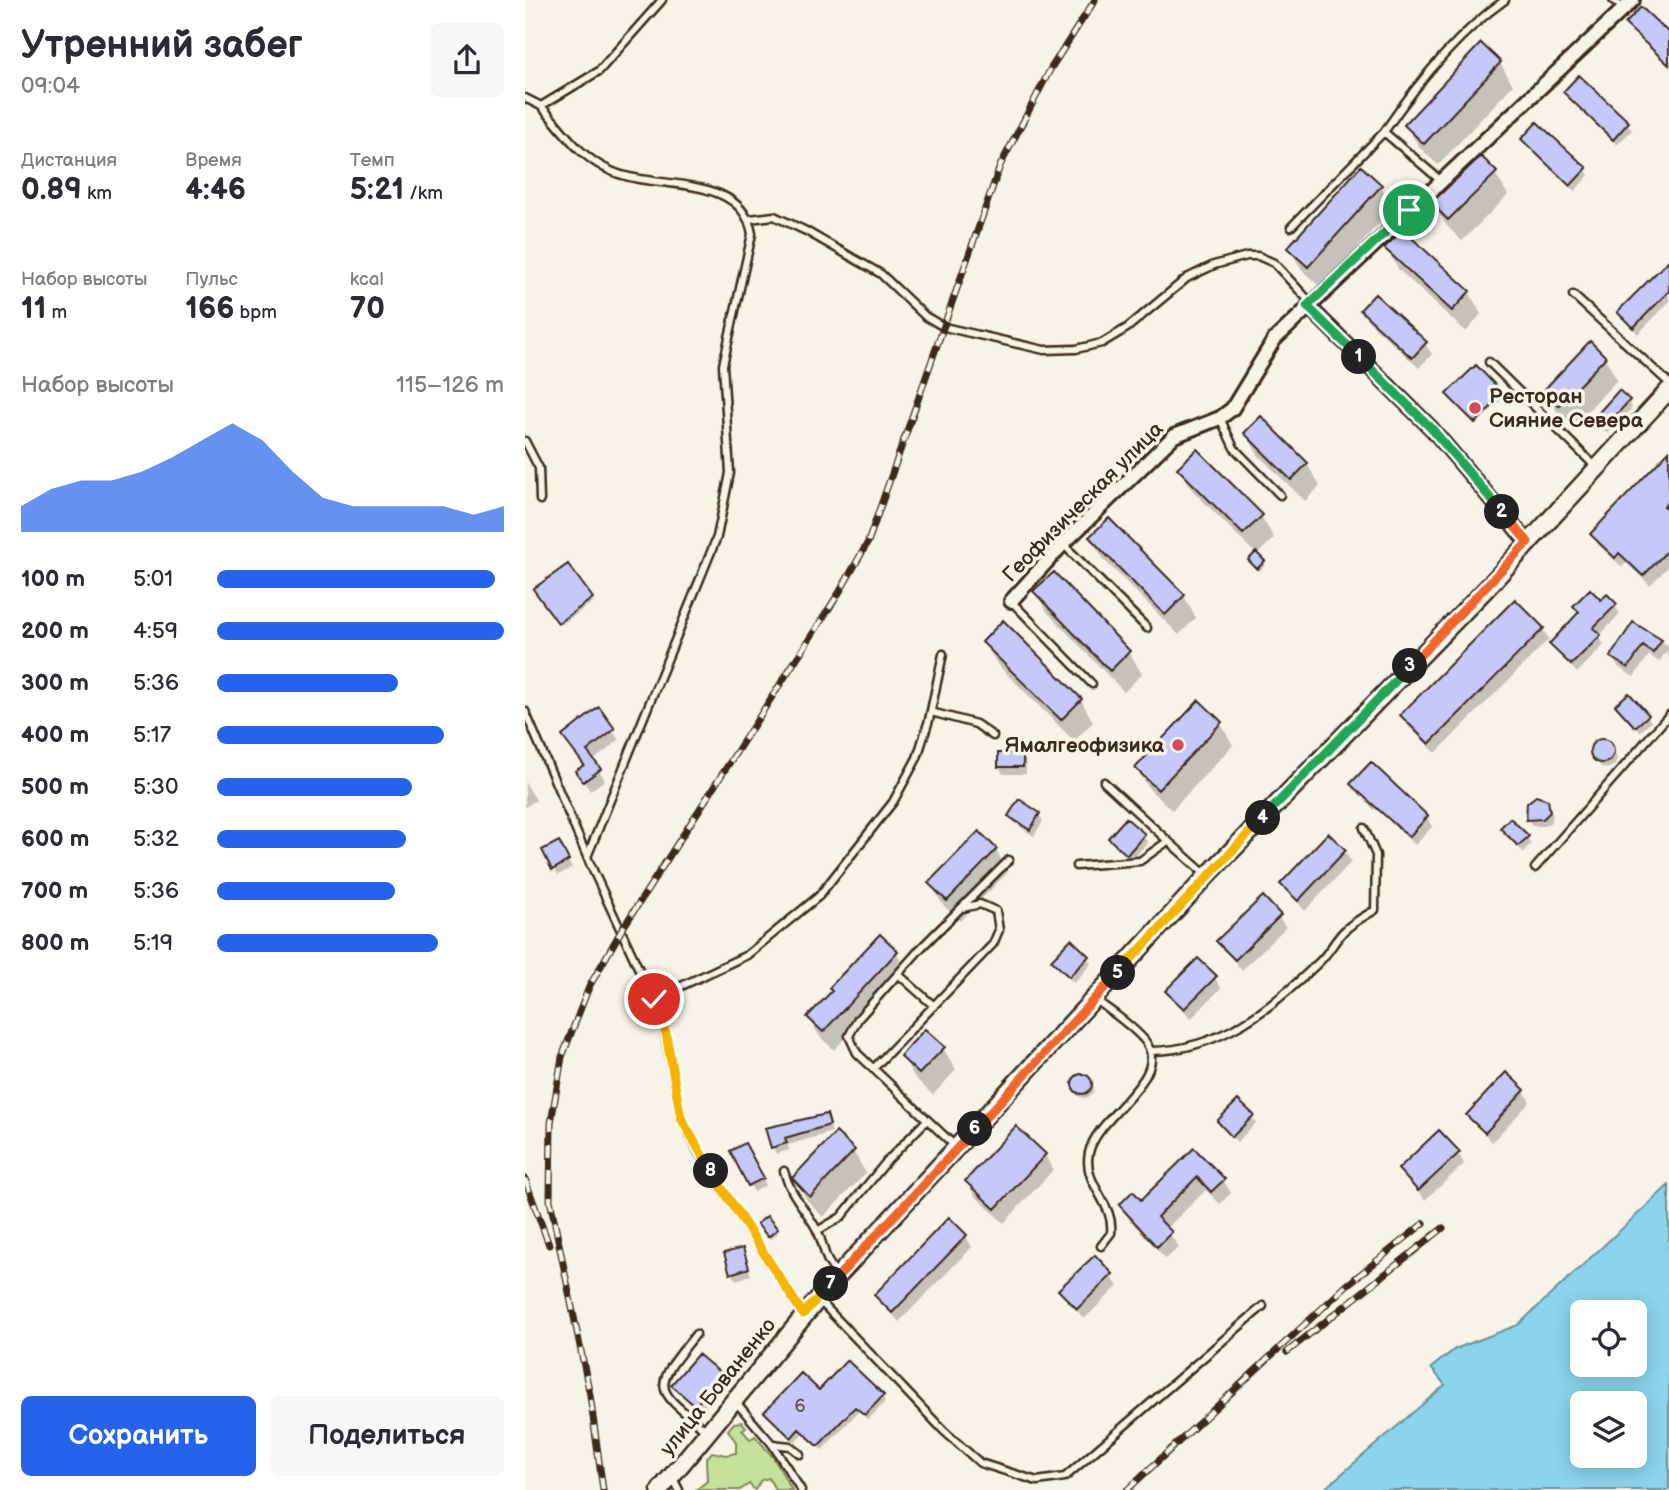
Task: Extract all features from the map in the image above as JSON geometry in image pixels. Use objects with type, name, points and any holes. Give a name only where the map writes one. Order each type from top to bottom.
[{"type":"street","name":"Геофизическая улица","points":[[1011,601],[1063,544],[1174,436],[1220,418],[1241,399],[1265,350],[1309,304],[1628,4]]},
{"type":"street","points":[[1309,304],[1432,429],[1528,542]]},
{"type":"street","name":"улица Бованенко","points":[[660,1490],[676,1483],[708,1432],[803,1314],[1207,876],[1528,542],[1669,390]]},
{"type":"lane","points":[[541,106],[605,66],[662,0]]},
{"type":"lane","points":[[1291,227],[1384,132],[1410,94],[1434,67],[1505,0]]},
{"type":"lane","points":[[1613,0],[1628,4]]},
{"type":"lane","points":[[525,98],[541,106],[577,149],[593,162],[630,178],[719,192],[733,200],[750,219],[751,246],[722,379],[730,453],[724,511],[709,562],[587,857]]},
{"type":"lane","points":[[1384,132],[1440,180]]},
{"type":"lane","points":[[750,219],[775,216],[806,231],[881,274],[925,316],[944,327],[1044,350],[1076,349],[1103,343],[1127,328],[1187,278],[1214,265],[1247,256],[1258,256],[1274,263],[1309,304]]},
{"type":"lane","points":[[1573,295],[1669,383]]},
{"type":"lane","points":[[1489,362],[1598,468]]},
{"type":"lane","points":[[1220,418],[1234,448],[1280,495]]},
{"type":"lane","points":[[525,441],[539,468],[541,500]]},
{"type":"lane","points":[[1063,544],[1147,628]]},
{"type":"lane","points":[[1011,601],[1092,684]]},
{"type":"lane","points":[[654,999],[747,955],[820,896],[893,802],[917,758],[931,712],[943,654]]},
{"type":"lane","points":[[525,710],[587,857],[654,999],[666,1034],[681,1118],[699,1153],[803,1314]]},
{"type":"lane","points":[[931,712],[976,724],[993,736]]},
{"type":"lane","points":[[1535,868],[1669,715]]},
{"type":"lane","points":[[1104,782],[1207,876]]},
{"type":"lane","points":[[1150,1051],[1182,1048],[1263,1013],[1319,962],[1342,933],[1375,910],[1376,855],[1364,828]]},
{"type":"lane","points":[[1076,866],[1140,861],[1168,841]]},
{"type":"lane","points":[[958,1149],[857,1053],[849,1036],[858,1018],[898,974],[1009,860]]},
{"type":"lane","points":[[873,1069],[993,944],[999,930],[999,919],[989,906],[971,905],[960,909]]},
{"type":"lane","points":[[898,974],[934,1006]]},
{"type":"lane","points":[[1094,998],[1138,1035],[1150,1051],[1151,1062],[1144,1082],[1100,1128],[1088,1155],[1091,1180],[1111,1216],[1111,1234],[1101,1246]]},
{"type":"lane","points":[[817,1231],[841,1217],[887,1161],[927,1120]]},
{"type":"lane","points":[[784,1171],[796,1202],[817,1231],[826,1262],[838,1276]]},
{"type":"lane","points":[[817,1299],[944,1432],[980,1463],[1037,1481],[1065,1476],[1263,1306]]},
{"type":"lane","points":[[695,1334],[663,1376],[663,1385],[665,1396],[708,1432]]},
{"type":"lane","points":[[733,1400],[772,1444],[801,1490]]},
{"type":"lane","points":[[772,1444],[790,1446],[800,1454]]},
{"type":"green space","points":[[742,1422],[746,1427],[742,1430],[750,1439],[755,1436],[773,1457],[792,1490],[775,1490],[769,1478],[761,1480],[755,1490],[749,1484],[740,1490],[696,1490],[707,1481],[706,1459],[712,1452],[726,1455],[736,1453],[736,1442],[728,1430],[734,1423]]},
{"type":"water","points":[[1669,1185],[1669,1490],[1323,1490],[1445,1385],[1431,1368],[1455,1349],[1518,1325]]},
{"type":"building","points":[[1641,7],[1669,33],[1669,65],[1625,24]]},
{"type":"building","points":[[1481,43],[1501,62],[1424,144],[1404,125]]},
{"type":"building","points":[[1579,75],[1629,122],[1613,140],[1563,92]]},
{"type":"building","points":[[1537,122],[1587,168],[1570,186],[1521,139]]},
{"type":"building","points":[[1481,156],[1497,172],[1448,220],[1431,203]]},
{"type":"building","points":[[1361,166],[1382,185],[1308,267],[1287,248]]},
{"type":"building","points":[[1403,230],[1470,291],[1452,311],[1384,248]]},
{"type":"building","points":[[1669,260],[1669,291],[1633,328],[1617,312]]},
{"type":"building","points":[[1375,294],[1427,342],[1412,358],[1360,310]]},
{"type":"building","points":[[1590,341],[1606,357],[1559,406],[1543,391]]},
{"type":"building","name":"Ресторан Сияние Севера","points":[[1476,365],[1504,394],[1475,423],[1446,394]]},
{"type":"building","points":[[1619,390],[1630,400],[1603,429],[1593,419]]},
{"type":"building","points":[[1261,416],[1308,463],[1291,480],[1244,433]]},
{"type":"building","points":[[1197,449],[1263,515],[1243,534],[1177,468]]},
{"type":"building","points":[[1669,451],[1669,501],[1664,506],[1669,511],[1669,549],[1643,576],[1619,553],[1615,558],[1590,534]]},
{"type":"building","points":[[1109,518],[1185,595],[1165,615],[1089,537]]},
{"type":"building","points":[[1256,552],[1265,561],[1257,569],[1248,560]]},
{"type":"building","points":[[568,564],[593,598],[558,623],[533,589]]},
{"type":"building","points":[[1054,572],[1130,651],[1110,671],[1033,591]]},
{"type":"building","points":[[1590,589],[1601,600],[1607,594],[1617,604],[1593,628],[1601,635],[1571,665],[1549,644],[1579,612],[1573,606]]},
{"type":"building","points":[[1515,599],[1544,628],[1429,744],[1400,715]]},
{"type":"building","points":[[1003,620],[1082,699],[1061,720],[982,642]]},
{"type":"building","points":[[1633,622],[1662,640],[1653,653],[1643,646],[1628,668],[1610,657]]},
{"type":"building","points":[[1629,693],[1649,715],[1635,727],[1615,705]]},
{"type":"building","name":"Ямалгеофизика","points":[[1199,700],[1222,722],[1158,790],[1135,768]]},
{"type":"building","points":[[599,707],[615,729],[587,751],[601,769],[583,782],[575,771],[584,765],[562,736]]},
{"type":"building","points":[[1602,739],[1611,742],[1614,751],[1611,760],[1602,763],[1593,760],[1590,751],[1593,742]]},
{"type":"building","points":[[998,753],[1023,753],[1023,767],[998,767]]},
{"type":"building","points":[[1371,762],[1428,816],[1409,837],[1350,784]]},
{"type":"building","points":[[1536,796],[1548,800],[1550,812],[1543,819],[1526,820],[1527,803]]},
{"type":"building","points":[[1019,799],[1040,813],[1030,830],[1008,816]]},
{"type":"building","points":[[1126,818],[1145,834],[1127,855],[1108,838]]},
{"type":"building","points":[[1510,818],[1529,836],[1518,846],[1500,828]]},
{"type":"building","points":[[979,831],[997,849],[947,901],[928,883]]},
{"type":"building","points":[[1328,833],[1346,850],[1298,901],[1280,884]]},
{"type":"building","points":[[559,841],[569,860],[552,870],[542,850]]},
{"type":"building","points":[[1263,896],[1281,915],[1235,960],[1216,941]]},
{"type":"building","points":[[880,934],[898,951],[823,1032],[807,1017],[832,991],[829,988]]},
{"type":"building","points":[[1071,939],[1089,956],[1069,977],[1051,960]]},
{"type":"building","points":[[1198,958],[1217,976],[1184,1009],[1165,991]]},
{"type":"building","points":[[925,1029],[945,1047],[919,1074],[900,1056]]},
{"type":"building","points":[[1506,1072],[1525,1090],[1485,1133],[1466,1115]]},
{"type":"building","points":[[1082,1074],[1089,1077],[1092,1084],[1089,1091],[1082,1094],[1075,1091],[1072,1084],[1075,1077]]},
{"type":"building","points":[[1238,1100],[1254,1115],[1232,1137],[1217,1121]]},
{"type":"building","points":[[827,1114],[830,1125],[785,1138],[787,1143],[771,1148],[765,1128]]},
{"type":"building","points":[[1016,1126],[1046,1154],[995,1209],[965,1181]]},
{"type":"building","points":[[1439,1130],[1460,1152],[1418,1191],[1398,1169]]},
{"type":"building","points":[[836,1132],[855,1150],[810,1197],[792,1178]]},
{"type":"building","points":[[745,1143],[764,1178],[748,1186],[730,1151]]},
{"type":"building","points":[[1194,1148],[1225,1179],[1211,1192],[1197,1177],[1157,1217],[1172,1232],[1157,1247],[1119,1205],[1133,1191],[1141,1200]]},
{"type":"building","points":[[767,1216],[778,1229],[768,1237],[757,1224]]},
{"type":"building","points":[[949,1217],[967,1235],[892,1313],[874,1295]]},
{"type":"building","points":[[743,1248],[749,1268],[730,1274],[724,1253]]},
{"type":"building","points":[[1095,1255],[1113,1274],[1077,1309],[1058,1290]]},
{"type":"building","points":[[698,1354],[723,1375],[695,1406],[671,1385]]},
{"type":"building","points":[[847,1360],[884,1395],[865,1415],[855,1407],[818,1446],[799,1429],[791,1438],[764,1412],[801,1373],[819,1390]]},
{"type":"railway","points":[[603,1490],[590,1395],[550,1200],[551,1123],[562,1057],[589,987],[621,931],[839,593],[868,542],[1000,166],[1051,68],[1095,0]]},
{"type":"railway","points":[[525,1179],[549,1245]]},
{"type":"railway","points":[[1127,1490],[1347,1285],[1424,1223]]},
{"type":"railway","points":[[1287,1352],[1443,1228]]},
{"type":"place","name":"Ресторан Сияние Севера","points":[[1475,408]]},
{"type":"place","name":"Ямалгеофизика","points":[[1178,745]]},
{"type":"route","points":[[654,999],[666,1034],[676,1103],[689,1135],[803,1314],[1207,876],[1486,589],[1528,542],[1432,429],[1307,306],[1409,210]]}]
